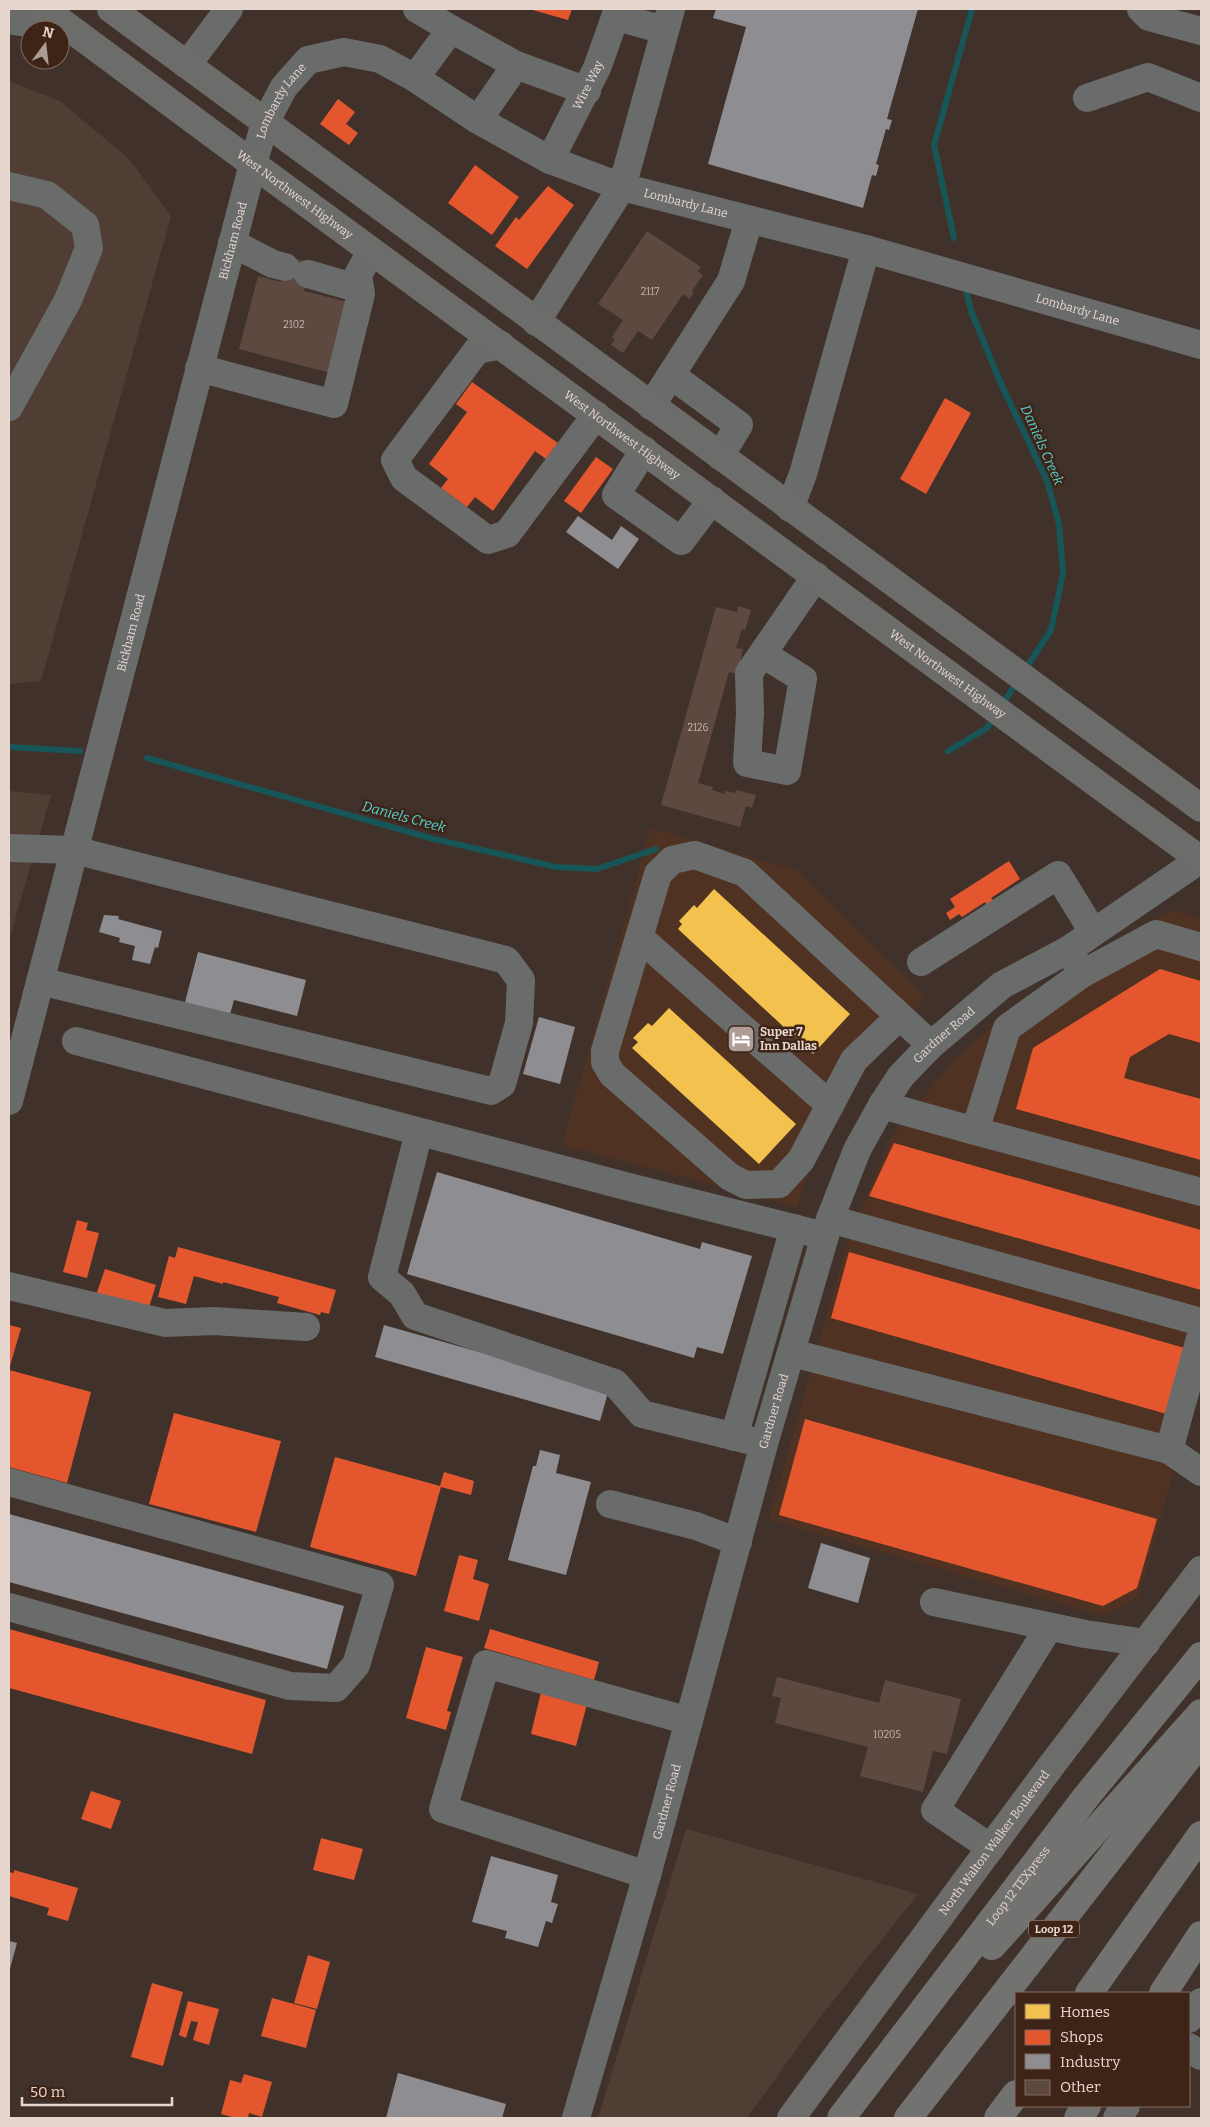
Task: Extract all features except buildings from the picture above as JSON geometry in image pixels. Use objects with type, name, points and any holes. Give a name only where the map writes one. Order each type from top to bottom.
[{"type":"highway","name":"Loop 12 TEXpress","points":[[841,2118],[1086,1797],[1201,1656]]},
{"type":"highway","points":[[867,2084],[1201,1713]]},
{"type":"highway","name":"Loop 12","points":[[908,2118],[1201,1741]]},
{"type":"highway","points":[[1090,1992],[1201,1835]]},
{"type":"highway","points":[[1164,1992],[1201,1935]]},
{"type":"highway","points":[[998,2118],[1015,2095]]},
{"type":"highway","points":[[1078,2118],[1085,2107]]},
{"type":"main road","points":[[111,9],[530,318],[1201,808]]},
{"type":"main road","name":"West Northwest Highway","points":[[50,13],[252,164],[1201,860]]},
{"type":"main road","points":[[501,345],[530,318]]},
{"type":"main road","points":[[712,500],[728,462]]},
{"type":"main road","name":"North Walton Walker Boulevard","points":[[791,2118],[1051,1766],[1201,1570]]},
{"type":"main road","points":[[1190,2018],[1201,2002]]},
{"type":"main road","points":[[1117,2118],[1125,2107]]},
{"type":"street","points":[[417,9],[516,65],[586,91]]},
{"type":"street","points":[[1141,9],[1149,17],[1201,31]]},
{"type":"street","points":[[187,66],[220,12]]},
{"type":"street","points":[[9,20],[20,22],[50,13]]},
{"type":"street","points":[[530,318],[622,187],[668,20],[617,13]]},
{"type":"street","name":"Wire Way","points":[[550,160],[586,91],[617,13]]},
{"type":"street","points":[[414,78],[452,29]]},
{"type":"street","name":"Lombardy Lane","points":[[252,164],[265,123],[284,87],[308,60],[344,52],[380,60],[414,78],[478,120],[550,160],[622,187],[866,249],[1201,345]]},
{"type":"street","points":[[478,120],[516,65]]},
{"type":"street","points":[[1086,98],[1148,76],[1201,98]]},
{"type":"street","name":"Bickham Road","points":[[9,1101],[13,1071],[40,981],[252,164]]},
{"type":"street","points":[[9,186],[47,195],[86,225],[89,248],[68,300],[9,407]]},
{"type":"street","points":[[651,406],[731,281],[749,220]]},
{"type":"street","points":[[232,243],[273,264],[360,289]]},
{"type":"street","points":[[790,508],[804,474],[866,249]]},
{"type":"street","points":[[199,368],[334,404],[361,294],[358,275],[371,251]]},
{"type":"street","points":[[501,345],[477,350],[395,460],[404,478],[488,540],[507,534],[596,415]]},
{"type":"street","points":[[671,375],[739,425],[728,462]]},
{"type":"street","points":[[644,450],[616,495],[681,541],[712,500]]},
{"type":"street","points":[[763,654],[816,576]]},
{"type":"street","points":[[9,848],[74,850],[506,960],[520,980],[520,1023],[502,1084],[491,1091],[40,981]]},
{"type":"street","points":[[899,1017],[854,1060],[801,1160],[779,1184],[746,1185],[730,1177],[612,1074],[605,1062],[605,1050],[658,874],[672,860],[695,855],[745,873],[931,1045]]},
{"type":"street","name":"Gardner Road","points":[[576,2118],[647,1875],[764,1444],[792,1353],[827,1227],[857,1150],[882,1105],[901,1076],[931,1045],[1002,985],[1068,950],[1201,860]]},
{"type":"street","points":[[920,962],[1058,875],[1093,932]]},
{"type":"street","points":[[975,1131],[1007,1028],[1082,974],[1156,934],[1201,947]]},
{"type":"street","points":[[640,938],[830,1105]]},
{"type":"street","points":[[1068,950],[1082,974]]},
{"type":"street","points":[[76,1040],[629,1187],[794,1228],[827,1227],[1201,1322]]},
{"type":"street","points":[[882,1105],[1201,1192]]},
{"type":"street","points":[[419,1132],[382,1277],[402,1294],[415,1316],[615,1383],[642,1414],[764,1444]]},
{"type":"street","points":[[734,1437],[794,1228]]},
{"type":"street","points":[[9,1286],[165,1323],[214,1321],[306,1327]]},
{"type":"street","points":[[1169,1450],[1201,1335]]},
{"type":"street","points":[[792,1353],[1169,1450],[1201,1472]]},
{"type":"street","points":[[9,1482],[380,1585],[356,1665],[336,1688],[290,1686],[9,1607]]},
{"type":"street","points":[[610,1504],[696,1526],[738,1542]]},
{"type":"street","points":[[934,1602],[1085,1634],[1146,1643]]},
{"type":"street","points":[[991,1848],[935,1810],[1049,1626]]},
{"type":"street","points":[[647,1875],[443,1809],[486,1664],[689,1721]]},
{"type":"street","points":[[1190,2048],[1201,2056]]},
{"type":"shaded area","points":[[9,81],[60,101],[130,160],[171,216],[41,681],[9,684]]},
{"type":"shaded area","points":[[9,791],[51,795],[9,940]]},
{"type":"shaded area","name":"Super 7 Inn Dallas","points":[[651,828],[798,871],[925,997],[857,1081],[820,1139],[797,1207],[562,1145]]},
{"type":"shaded area","points":[[1172,910],[1201,918],[1201,1373],[1139,1596],[1104,1616],[769,1520],[844,1254],[891,1137],[953,1061],[1020,1001]]},
{"type":"shaded area","points":[[686,1829],[918,1894],[811,2029],[747,2118],[598,2118]]},
{"type":"waterway","name":"Daniels Creek","points":[[954,238],[934,145],[972,9]]},
{"type":"waterway","name":"Daniels Creek","points":[[967,294],[971,311],[1002,386],[1047,481],[1059,524],[1063,573],[1051,630],[1025,670]]},
{"type":"waterway","name":"Daniels Creek","points":[[1002,705],[1018,680]]},
{"type":"waterway","name":"Daniels Creek","points":[[948,751],[987,728],[995,716]]},
{"type":"waterway","name":"Daniels Creek","points":[[9,747],[80,751]]},
{"type":"waterway","name":"Daniels Creek","points":[[147,758],[434,839],[556,867],[597,869],[656,849]]},
{"type":"place","name":"Super 7 Inn Dallas","points":[[741,1039]]}]
